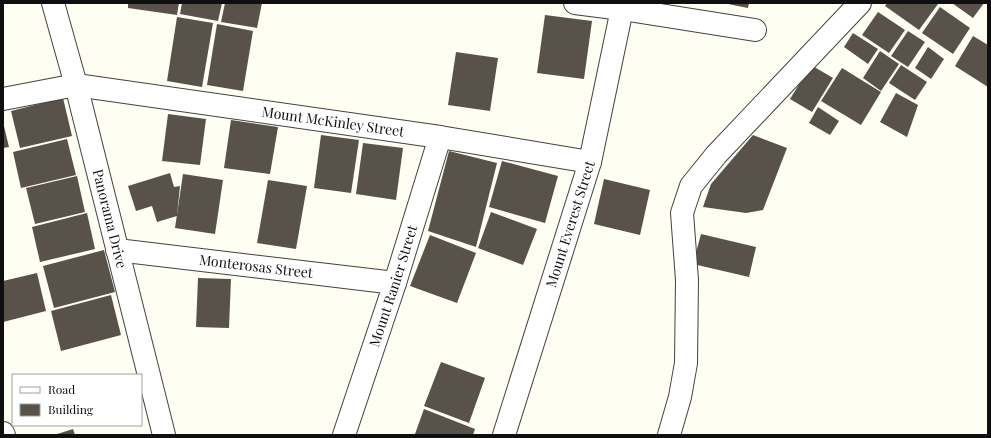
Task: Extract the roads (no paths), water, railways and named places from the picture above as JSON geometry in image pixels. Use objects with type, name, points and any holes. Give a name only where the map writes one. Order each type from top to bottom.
[{"type":"street","name":"Panorama Drive","points":[[53,3],[76,85],[164,435]]},
{"type":"street","points":[[575,3],[755,30]]},
{"type":"street","points":[[669,435],[680,397],[686,362],[687,280],[682,214],[691,186],[716,155],[860,3]]},
{"type":"street","name":"Mount Everest Street","points":[[504,435],[590,162],[622,9]]},
{"type":"street","name":"Mount McKinley Street","points":[[3,99],[76,85],[440,137],[590,162]]},
{"type":"street","name":"Mount Ranier Street","points":[[344,435],[395,284],[440,137]]},
{"type":"street","name":"Monterosas Street","points":[[117,250],[395,284]]}]
